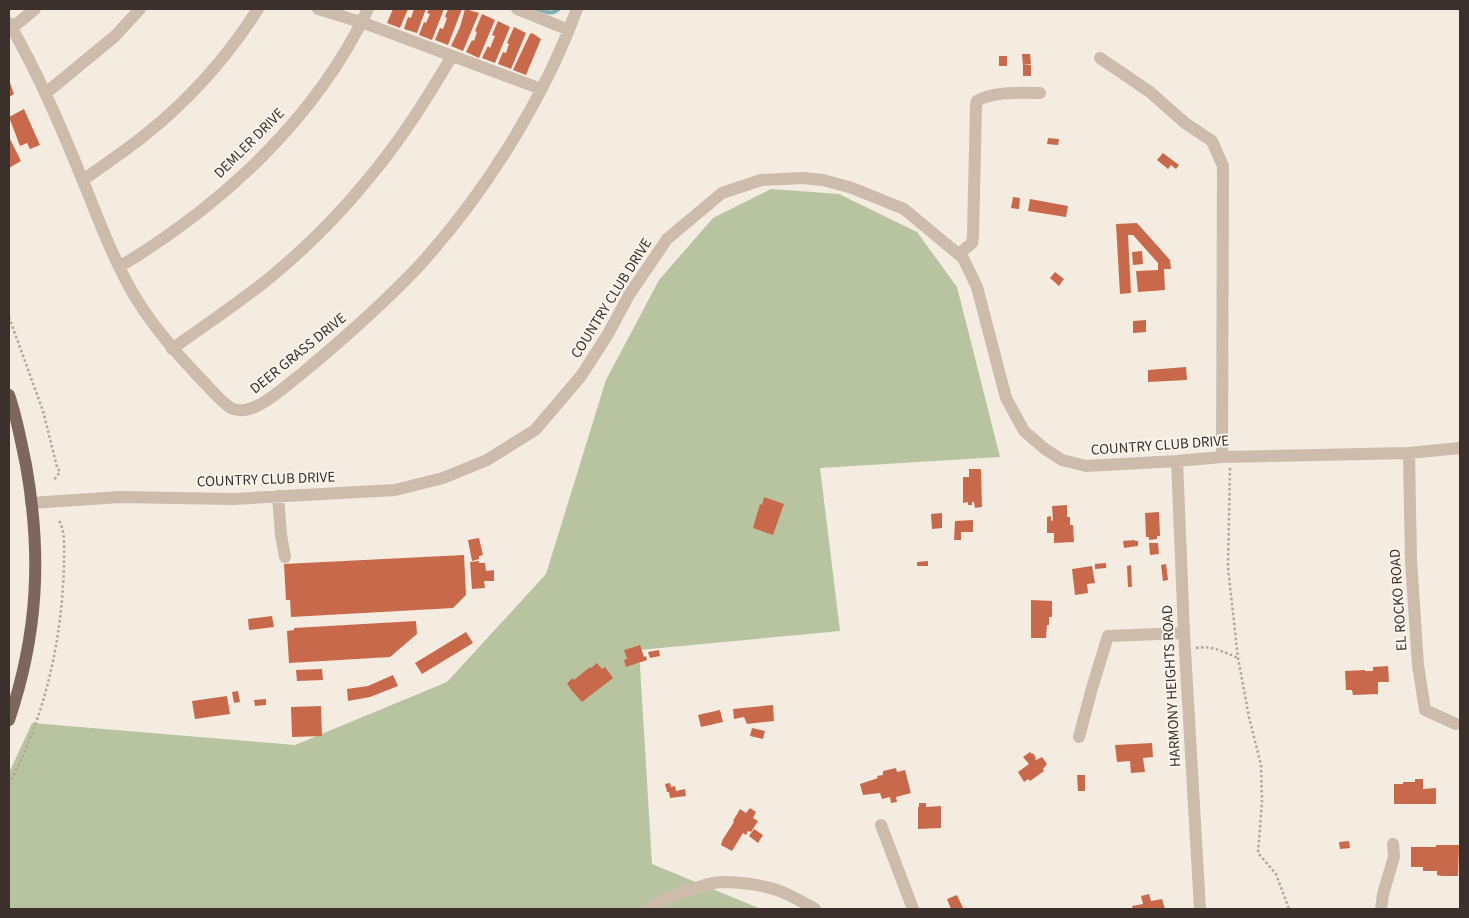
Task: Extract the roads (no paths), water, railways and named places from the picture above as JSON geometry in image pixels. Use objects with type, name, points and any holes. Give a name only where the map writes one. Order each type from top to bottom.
[{"type":"main road","points":[[9,395],[19,430],[32,503],[36,549],[32,615],[24,665],[9,720]]},
{"type":"street","points":[[10,25],[35,9]]},
{"type":"street","points":[[46,94],[109,42],[140,9]]},
{"type":"street","points":[[83,180],[147,134],[184,100],[216,65],[258,9]]},
{"type":"street","points":[[318,9],[361,22],[541,89]]},
{"type":"street","name":"DEMLER DRIVE","points":[[119,267],[155,245],[192,218],[273,146],[313,98],[343,54],[368,9]]},
{"type":"street","points":[[517,9],[569,30]]},
{"type":"street","name":"DEER GRASS DRIVE","points":[[10,25],[46,94],[119,267],[143,310],[172,348],[194,372],[232,408],[240,411],[249,410],[267,400],[347,336],[417,267],[450,229],[483,184],[523,122],[541,89],[577,9]]},
{"type":"street","points":[[172,348],[269,279],[322,229],[369,178],[387,155],[424,102],[452,56]]},
{"type":"street","points":[[1100,58],[1150,92],[1185,123],[1212,141],[1223,166],[1226,457]]},
{"type":"street","points":[[959,254],[972,242],[973,235],[977,101],[989,96],[1040,92]]},
{"type":"street","name":"COUNTRY CLUB DRIVE","points":[[32,503],[120,497],[233,498],[396,490],[443,478],[488,460],[535,430],[581,376],[608,334],[629,295],[667,239],[722,192],[761,180],[803,178],[822,180],[852,188],[904,209],[963,258],[976,287],[1006,398],[1024,431],[1045,449],[1062,460],[1086,466],[1226,457],[1409,453],[1460,448]]},
{"type":"street","name":"EL ROCKO ROAD","points":[[1409,453],[1411,561],[1418,665],[1425,710],[1456,724]]},
{"type":"street","name":"HARMONY HEIGHTS ROAD","points":[[1177,461],[1184,633],[1200,909]]},
{"type":"street","points":[[278,496],[285,557]]},
{"type":"street","points":[[1079,738],[1108,636],[1184,633]]},
{"type":"street","points":[[881,824],[913,909]]},
{"type":"street","points":[[1381,909],[1383,894],[1394,857],[1393,844]]},
{"type":"street","points":[[649,909],[675,894],[719,882],[775,889],[793,896],[815,909]]},
{"type":"waterway","points":[[537,9],[546,12],[559,9]]}]
